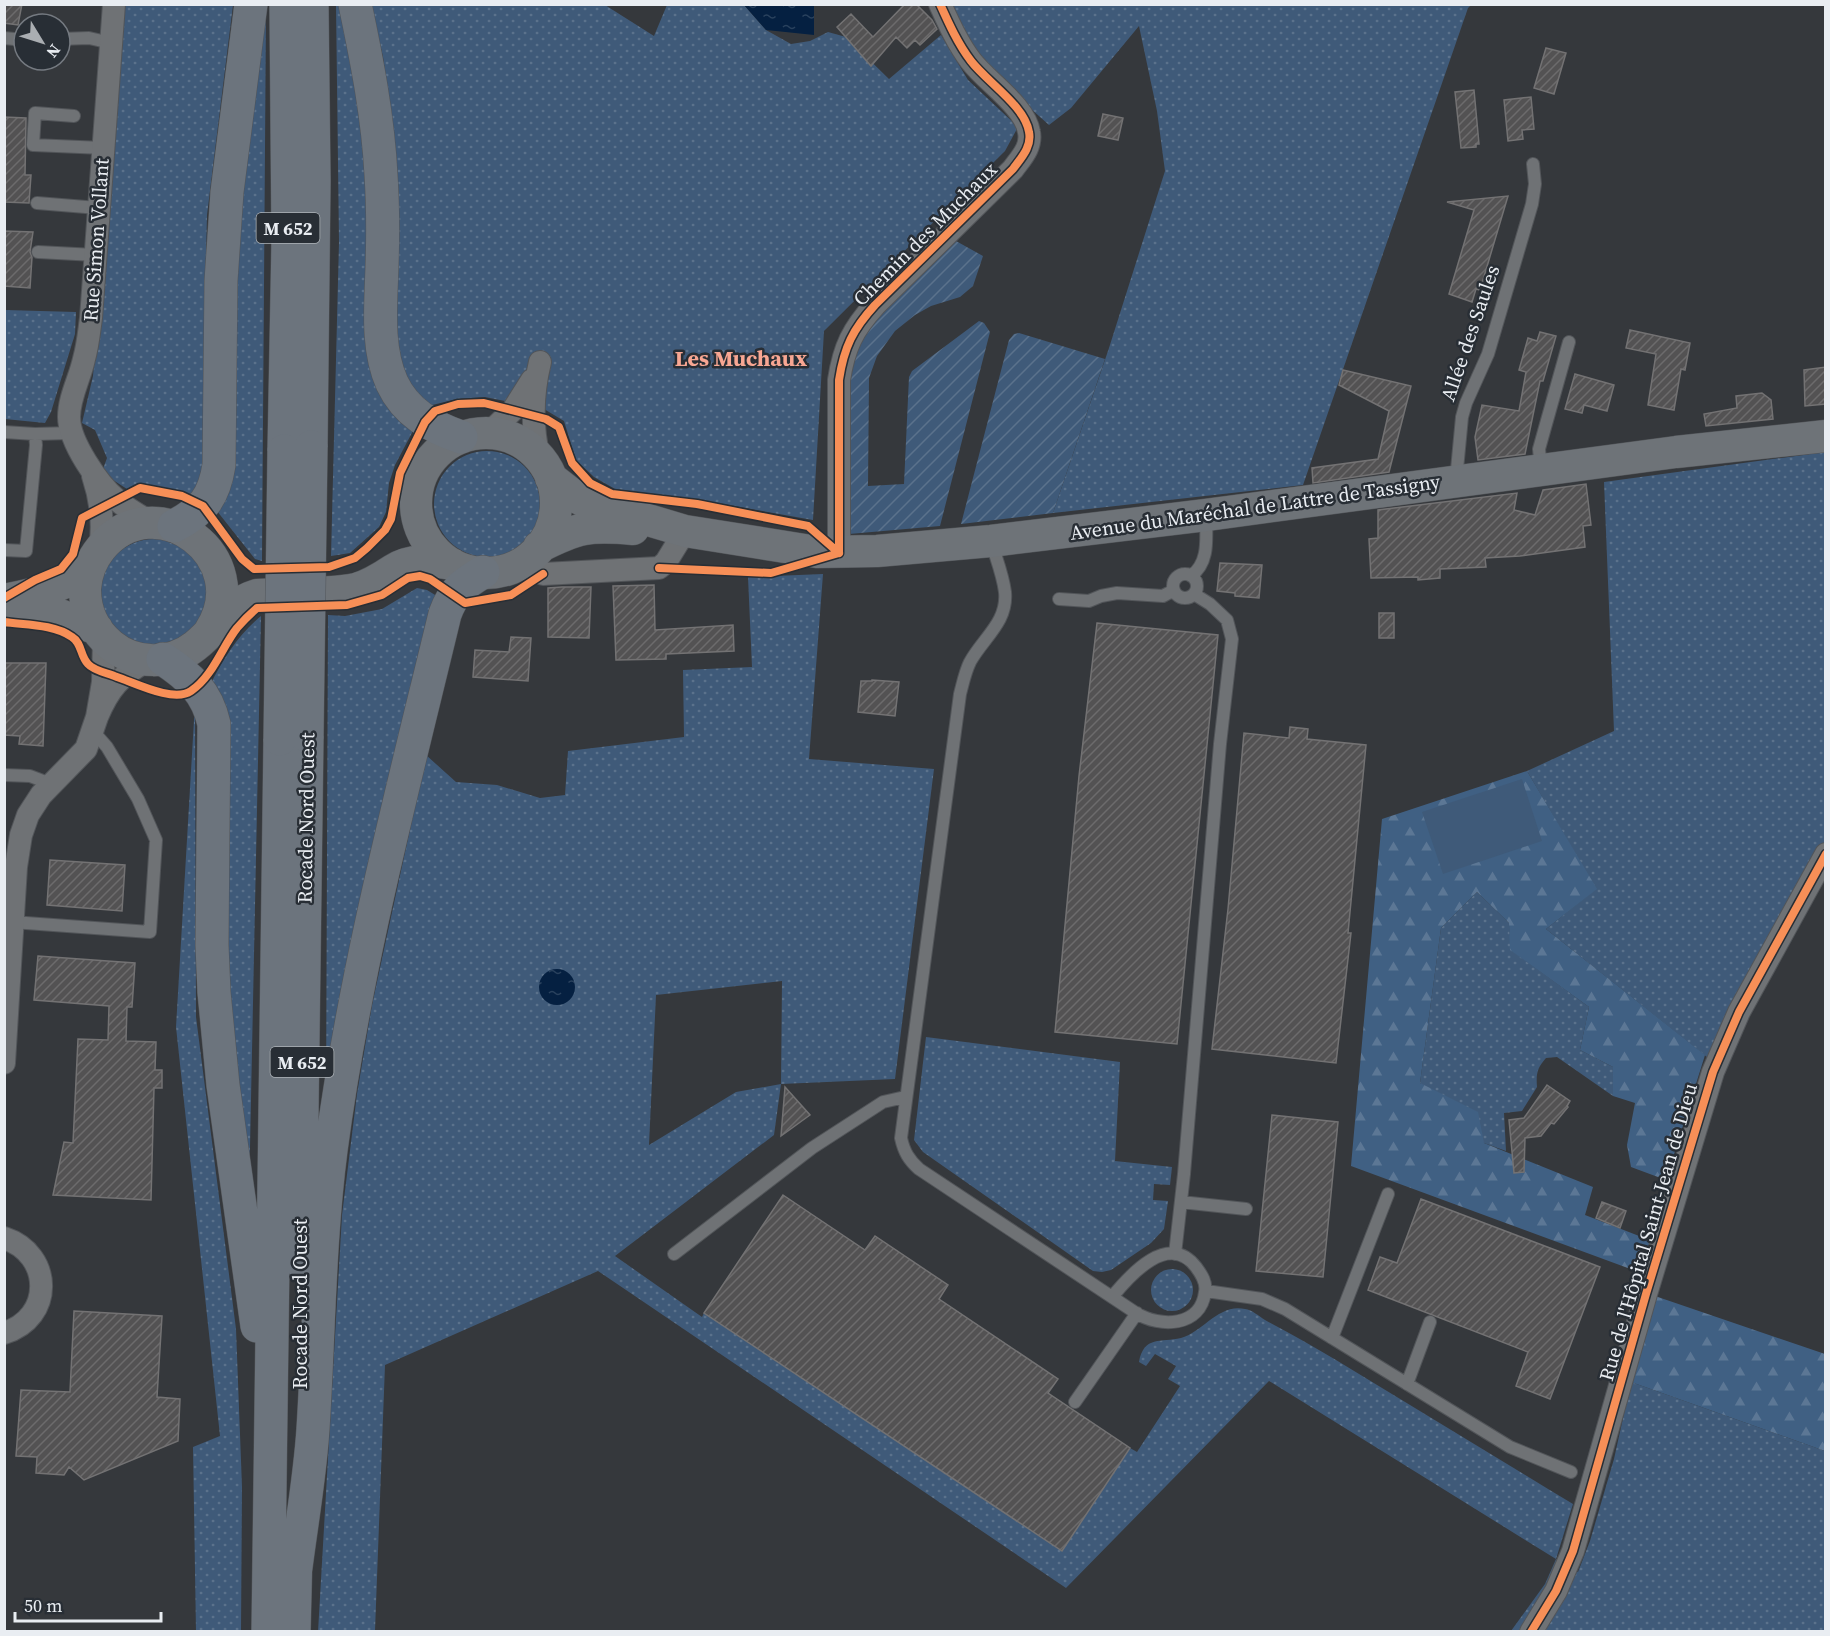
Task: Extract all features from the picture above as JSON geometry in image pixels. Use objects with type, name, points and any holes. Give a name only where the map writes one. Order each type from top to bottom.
[{"type":"highway","points":[[163,525],[194,515],[212,494],[217,479],[221,281],[227,192],[251,4]]},
{"type":"highway","name":"Rocade Nord Ouest","points":[[286,4],[288,241],[298,449]]},
{"type":"highway","name":"Rocade Nord Ouest","points":[[268,1632],[272,1370],[293,738],[298,449],[314,192],[312,4]]},
{"type":"highway","points":[[355,4],[370,72],[379,141],[382,219],[381,325],[386,365],[393,384],[414,412],[437,428],[475,435]]},
{"type":"highway","points":[[295,1575],[313,1431],[322,1227],[352,1017],[387,854],[445,614],[453,594],[461,586],[467,568]]},
{"type":"highway","points":[[155,659],[182,672],[197,686],[209,706],[214,724],[212,945],[218,1042],[255,1322],[272,1370]]},
{"type":"highway","name":"Rocade Nord Ouest","points":[[293,738],[299,1405],[294,1632]]},
{"type":"main road","name":"Avenue du Maréchal de Lattre de Tassigny","points":[[163,525],[194,536],[231,570],[255,578],[354,574],[374,566],[392,550],[407,530],[416,510],[419,482],[426,466],[438,452],[475,435],[508,436],[517,440],[574,496],[584,501],[685,531]]},
{"type":"main road","name":"Avenue du Maréchal de Lattre de Tassigny","points":[[541,561],[567,533],[587,527],[685,531],[788,548],[839,553],[991,542],[1541,469],[1826,436]]},
{"type":"main road","name":"Avenue du Maréchal de Lattre de Tassigny","points":[[541,561],[555,510],[555,493],[545,467]]},
{"type":"main road","name":"Avenue du Maréchal de Lattre de Tassigny","points":[[416,510],[419,524],[429,544],[440,555],[467,568]]},
{"type":"main road","points":[[4,601],[53,588],[76,577],[111,538],[123,530],[137,525],[163,525]]},
{"type":"main road","name":"Avenue du Maréchal de Lattre de Tassigny","points":[[210,552],[217,566],[222,588],[219,610],[210,631]]},
{"type":"main road","points":[[95,558],[86,585],[86,598],[90,618],[100,634]]},
{"type":"main road","name":"Avenue du Maréchal de Lattre de Tassigny","points":[[155,659],[177,656],[189,650],[236,604],[257,595],[353,589],[375,582],[394,569],[413,562],[433,561],[467,568],[499,571],[528,558],[541,561]]},
{"type":"main road","points":[[4,601],[52,612],[100,634],[121,652],[155,659]]},
{"type":"street","name":"Rue Simon Vollant","points":[[95,558],[102,517],[98,490],[91,469],[71,433],[69,418],[88,341],[114,4]]},
{"type":"street","name":"Chemin des Muchaux","points":[[839,553],[839,380],[849,339],[875,305],[1013,169],[1027,149],[1030,140],[1026,122],[1014,106],[972,63],[956,38],[940,4]]},
{"type":"street","points":[[475,435],[506,419],[525,395],[540,362],[535,383],[533,430],[545,467]]},
{"type":"street","name":"Rue Simon Vollant","points":[[91,469],[117,500],[163,525]]},
{"type":"street","points":[[541,561],[659,567],[666,562],[685,531]]},
{"type":"street","points":[[95,724],[105,666],[100,634]]},
{"type":"street","points":[[4,1063],[16,867],[21,835],[28,815],[51,784],[86,749],[104,698],[115,683],[131,670],[155,659]]},
{"type":"street","name":"Rue de l'Hôpital Saint-Jean de Dieu","points":[[1531,1632],[1556,1591],[1573,1551],[1646,1294],[1713,1072],[1743,1003],[1826,854]]},
{"type":"street","points":[[4,1238],[20,1245],[32,1256],[40,1272],[42,1289],[38,1305],[28,1320],[15,1330],[4,1334]]},
{"type":"lane","points":[[72,39],[88,38],[111,43]]},
{"type":"lane","points":[[74,116],[35,113],[33,145],[103,148]]},
{"type":"lane","name":"Allée des Saules","points":[[1456,480],[1462,417],[1488,354],[1532,204],[1535,184],[1533,164]]},
{"type":"lane","points":[[37,203],[99,208]]},
{"type":"lane","points":[[38,252],[95,255]]},
{"type":"lane","points":[[1541,469],[1539,449],[1569,342]]},
{"type":"lane","points":[[4,432],[71,433]]},
{"type":"lane","points":[[4,550],[26,552],[36,445],[35,434]]},
{"type":"lane","points":[[1191,576],[1200,570],[1206,553],[1206,515]]},
{"type":"lane","points":[[991,542],[1002,579],[1005,594],[1004,606],[1001,618],[993,632],[970,662],[960,694],[901,1138],[903,1150],[909,1160],[919,1169],[1112,1297],[1137,1313],[1156,1322],[1177,1323],[1197,1311],[1206,1291],[1205,1282],[1186,1257],[1175,1254],[1152,1259],[1131,1275],[1112,1297]]},
{"type":"lane","points":[[1184,574],[1191,576],[1196,582],[1194,594],[1183,598],[1179,596],[1174,590],[1173,583],[1184,574]]},
{"type":"lane","points":[[1059,599],[1089,601],[1117,593],[1163,596],[1174,590]]},
{"type":"lane","points":[[1175,1254],[1220,744],[1232,639],[1227,620],[1210,604],[1194,594]]},
{"type":"lane","points":[[12,922],[150,932],[156,840],[138,799],[95,724]]},
{"type":"lane","points":[[4,775],[30,776],[51,784]]},
{"type":"lane","points":[[674,1254],[812,1148],[883,1102],[905,1097]]},
{"type":"lane","points":[[1332,1338],[1388,1194]]},
{"type":"lane","points":[[1181,1202],[1246,1209]]},
{"type":"lane","points":[[1206,1291],[1262,1299],[1285,1309],[1510,1448],[1571,1472]]},
{"type":"lane","points":[[1076,1402],[1137,1313]]},
{"type":"lane","points":[[1407,1384],[1430,1322]]},
{"type":"shaded area","points":[[345,4],[365,98],[371,253],[415,427],[395,465],[389,483],[386,512],[379,527],[350,553],[331,556],[339,242],[336,5]]},
{"type":"shaded area","points":[[124,5],[233,5],[207,215],[205,297],[208,452],[198,497],[140,483],[127,489],[113,480],[103,469],[107,458],[95,430],[82,423],[93,376]]},
{"type":"shaded area","points":[[371,5],[605,5],[654,36],[667,5],[744,5],[766,30],[791,44],[810,41],[828,32],[846,37],[889,79],[941,35],[968,80],[1018,127],[1005,151],[824,331],[813,520],[701,500],[615,489],[594,477],[576,460],[564,421],[544,409],[485,397],[457,399],[428,406],[411,388],[398,362],[396,182],[392,122],[383,57]]},
{"type":"shaded area","points":[[948,5],[1471,5],[1468,8],[1303,485],[1053,513],[1109,348],[1165,171],[1157,111],[1139,26],[1071,108],[1049,125],[985,68]]},
{"type":"shaded area","points":[[266,11],[262,561],[255,559],[213,506],[248,128]]},
{"type":"shaded area","points":[[956,241],[983,256],[973,286],[960,297],[931,306],[915,315],[895,331],[877,356],[869,378],[868,486],[904,484],[909,377],[912,371],[979,321],[984,323],[990,332],[940,526],[849,534],[849,364],[857,337]]},
{"type":"shaded area","points":[[5,310],[76,312],[75,334],[51,412],[45,423],[5,419]]},
{"type":"shaded area","points":[[1019,333],[1105,359],[1053,513],[961,524],[1009,340],[1014,334]]},
{"type":"shaded area","points":[[487,451],[507,455],[524,467],[536,484],[540,504],[536,524],[524,541],[507,553],[487,557],[467,553],[450,541],[438,524],[434,504],[438,484],[450,467],[467,455]]},
{"type":"shaded area","points":[[1825,452],[1825,870],[1750,998],[1722,1069],[1546,929],[1596,889],[1527,771],[1614,731],[1604,482]]},
{"type":"shaded area","points":[[154,539],[174,543],[191,555],[203,572],[207,592],[203,612],[191,629],[174,641],[154,645],[134,641],[117,629],[105,612],[101,592],[105,572],[117,555],[134,543]]},
{"type":"shaded area","points":[[823,574],[809,759],[934,769],[895,1079],[781,1084],[774,1135],[615,1256],[702,1317],[704,1313],[1062,1551],[1130,1448],[1137,1452],[1180,1386],[1168,1379],[1176,1366],[1155,1354],[1146,1366],[1139,1362],[1141,1353],[1149,1344],[1189,1335],[1219,1314],[1236,1308],[1253,1312],[1319,1350],[1573,1504],[1556,1559],[1269,1381],[1066,1588],[598,1271],[385,1365],[375,1631],[318,1632],[342,1215],[357,1094],[372,1005],[426,755],[456,782],[497,785],[540,798],[565,795],[568,751],[684,737],[683,670],[752,667],[748,577]],"holes":[[[782,981],[781,1084],[736,1092],[649,1145],[656,995]]]},
{"type":"shaded area","points":[[417,588],[427,590],[440,598],[326,1102],[328,615],[345,616],[382,609]]},
{"type":"shaded area","points":[[261,616],[249,1196],[228,1037],[210,685],[232,648]]},
{"type":"shaded area","points":[[195,703],[196,1017],[236,1329],[242,1487],[241,1631],[196,1631],[193,1447],[220,1436],[176,1027]]},
{"type":"shaded area","points":[[1522,779],[1542,841],[1443,874],[1422,812]]},
{"type":"shaded area","points":[[1477,892],[1509,923],[1511,950],[1589,1007],[1580,1050],[1613,1067],[1613,1096],[1557,1057],[1546,1058],[1538,1071],[1537,1087],[1522,1111],[1504,1113],[1506,1151],[1484,1143],[1420,1083],[1441,928]]},
{"type":"shaded area","points":[[926,1037],[1120,1062],[1115,1161],[1172,1167],[1170,1185],[1154,1184],[1153,1200],[1168,1201],[1164,1229],[1151,1243],[1111,1270],[1093,1271],[923,1152],[914,1140]]},
{"type":"shaded area","points":[[1172,1269],[1187,1275],[1193,1290],[1187,1305],[1172,1311],[1157,1305],[1151,1290],[1157,1275]]},
{"type":"shaded area","points":[[1631,1382],[1825,1451],[1825,1631],[1511,1631],[1545,1584],[1556,1559],[1578,1572],[1590,1541],[1614,1459]]},
{"type":"green space","points":[[1527,771],[1597,889],[1546,929],[1705,1055],[1666,1180],[1631,1167],[1627,1145],[1635,1103],[1613,1096],[1613,1067],[1580,1050],[1589,1007],[1510,950],[1509,923],[1477,892],[1441,928],[1420,1083],[1478,1112],[1484,1143],[1593,1187],[1585,1215],[1652,1241],[1644,1274],[1351,1166],[1382,819]]},
{"type":"green space","points":[[1655,1296],[1825,1354],[1825,1451],[1631,1382]]},
{"type":"water","points":[[744,5],[814,5],[814,35],[766,30]]},
{"type":"water","points":[[557,969],[569,975],[575,987],[569,999],[557,1005],[545,999],[539,987],[545,975]]},
{"type":"building","points":[[4,4],[22,4],[20,12],[12,12],[12,24],[4,23]]},
{"type":"building","points":[[905,4],[916,4],[932,20],[937,29],[920,45],[915,40],[907,48],[896,37],[871,66],[837,27],[851,14],[873,37]]},
{"type":"building","points":[[1546,48],[1566,53],[1554,94],[1534,88]]},
{"type":"building","points":[[1474,90],[1479,144],[1476,144],[1476,147],[1461,148],[1455,92]]},
{"type":"building","points":[[1531,97],[1534,129],[1522,130],[1523,139],[1508,141],[1504,100]]},
{"type":"building","points":[[1103,114],[1123,118],[1118,140],[1098,136]]},
{"type":"building","points":[[4,117],[26,118],[25,175],[31,175],[29,203],[4,202]]},
{"type":"building","points":[[1508,196],[1480,290],[1476,289],[1472,302],[1449,294],[1474,210],[1447,202]]},
{"type":"building","points":[[4,231],[33,232],[30,252],[32,257],[30,288],[4,286]]},
{"type":"building","points":[[1630,330],[1690,343],[1685,370],[1681,369],[1674,410],[1648,405],[1656,354],[1626,348]]},
{"type":"building","points":[[1540,332],[1556,336],[1543,381],[1540,381],[1525,454],[1478,460],[1475,437],[1482,405],[1519,411],[1526,372],[1519,370],[1528,338],[1537,341]]},
{"type":"building","points":[[1826,367],[1826,404],[1805,406],[1804,370]]},
{"type":"building","points":[[1343,370],[1411,386],[1389,472],[1313,483],[1312,468],[1378,459],[1389,411],[1339,385]]},
{"type":"building","points":[[1575,374],[1614,385],[1607,411],[1584,405],[1582,413],[1565,409]]},
{"type":"building","points":[[1762,393],[1771,400],[1773,419],[1706,426],[1704,414],[1737,408],[1736,396]]},
{"type":"building","points":[[1586,484],[1591,525],[1583,526],[1585,547],[1520,556],[1485,558],[1486,567],[1440,569],[1440,578],[1418,580],[1418,577],[1371,578],[1369,539],[1378,538],[1378,510],[1517,493],[1514,510],[1535,515],[1543,490]]},
{"type":"building","points":[[1220,563],[1262,565],[1259,598],[1235,596],[1235,593],[1217,591]]},
{"type":"building","points":[[654,585],[655,630],[733,625],[734,651],[666,654],[666,659],[616,660],[613,586]]},
{"type":"building","points":[[591,587],[589,638],[548,637],[548,588]]},
{"type":"building","points":[[1379,613],[1394,613],[1394,638],[1379,638]]},
{"type":"building","points":[[1097,623],[1218,635],[1177,1044],[1055,1032],[1079,776]]},
{"type":"building","points":[[511,637],[531,638],[528,681],[473,677],[475,650],[509,652]]},
{"type":"building","points":[[4,663],[46,663],[43,746],[19,744],[20,736],[4,735]]},
{"type":"building","points":[[861,681],[899,682],[895,716],[858,712]]},
{"type":"building","points":[[1290,727],[1308,729],[1307,739],[1366,745],[1348,933],[1351,933],[1336,1063],[1212,1049],[1228,909],[1244,733],[1289,738]]},
{"type":"building","points":[[50,860],[125,865],[122,911],[47,905]]},
{"type":"building","points":[[38,956],[135,963],[132,1007],[127,1007],[126,1041],[156,1042],[155,1070],[162,1070],[162,1088],[154,1088],[151,1200],[53,1195],[64,1142],[73,1143],[78,1039],[108,1040],[109,1006],[34,1000]]},
{"type":"building","points":[[1547,1085],[1570,1101],[1568,1107],[1541,1136],[1525,1138],[1524,1172],[1514,1173],[1509,1120],[1524,1118]]},
{"type":"building","points":[[785,1087],[810,1115],[781,1136]]},
{"type":"building","points":[[1272,1115],[1338,1122],[1323,1277],[1256,1271]]},
{"type":"building","points":[[783,1195],[865,1250],[875,1236],[948,1285],[939,1299],[1058,1379],[1048,1393],[1130,1448],[1062,1551],[704,1313]]},
{"type":"building","points":[[1421,1199],[1600,1267],[1550,1399],[1516,1386],[1528,1352],[1368,1290],[1380,1257],[1397,1263]]},
{"type":"building","points":[[1602,1202],[1626,1211],[1620,1228],[1596,1218]]},
{"type":"building","points":[[74,1311],[162,1316],[157,1397],[180,1399],[178,1441],[84,1480],[69,1467],[64,1475],[36,1473],[37,1457],[16,1456],[21,1390],[70,1392]]},
{"type":"cycle path","points":[[839,553],[839,380],[851,339],[875,305],[1013,169],[1029,143],[1030,137],[1026,122],[1013,104],[971,61],[958,41],[940,4]]},
{"type":"cycle path","points":[[4,598],[35,580],[61,569],[73,554],[82,518],[140,488],[182,496],[203,506],[242,559],[254,569],[329,567],[355,558],[385,530],[391,519],[400,473],[425,422],[435,411],[458,404],[484,403],[546,419],[559,427],[572,463],[590,483],[612,494],[697,504],[808,526],[839,553]]},
{"type":"cycle path","points":[[659,568],[771,573],[839,553]]},
{"type":"cycle path","points":[[4,622],[48,627],[65,633],[75,640],[85,661],[94,668],[154,691],[175,695],[184,694],[199,685],[237,628],[257,608],[347,605],[382,595],[408,578],[420,576],[430,579],[465,603],[511,595],[543,574]]},
{"type":"cycle path","points":[[1531,1632],[1556,1591],[1573,1551],[1646,1294],[1713,1072],[1739,1012],[1826,854]]},
{"type":"district","name":"Les Muchaux","points":[[741,358]]}]
